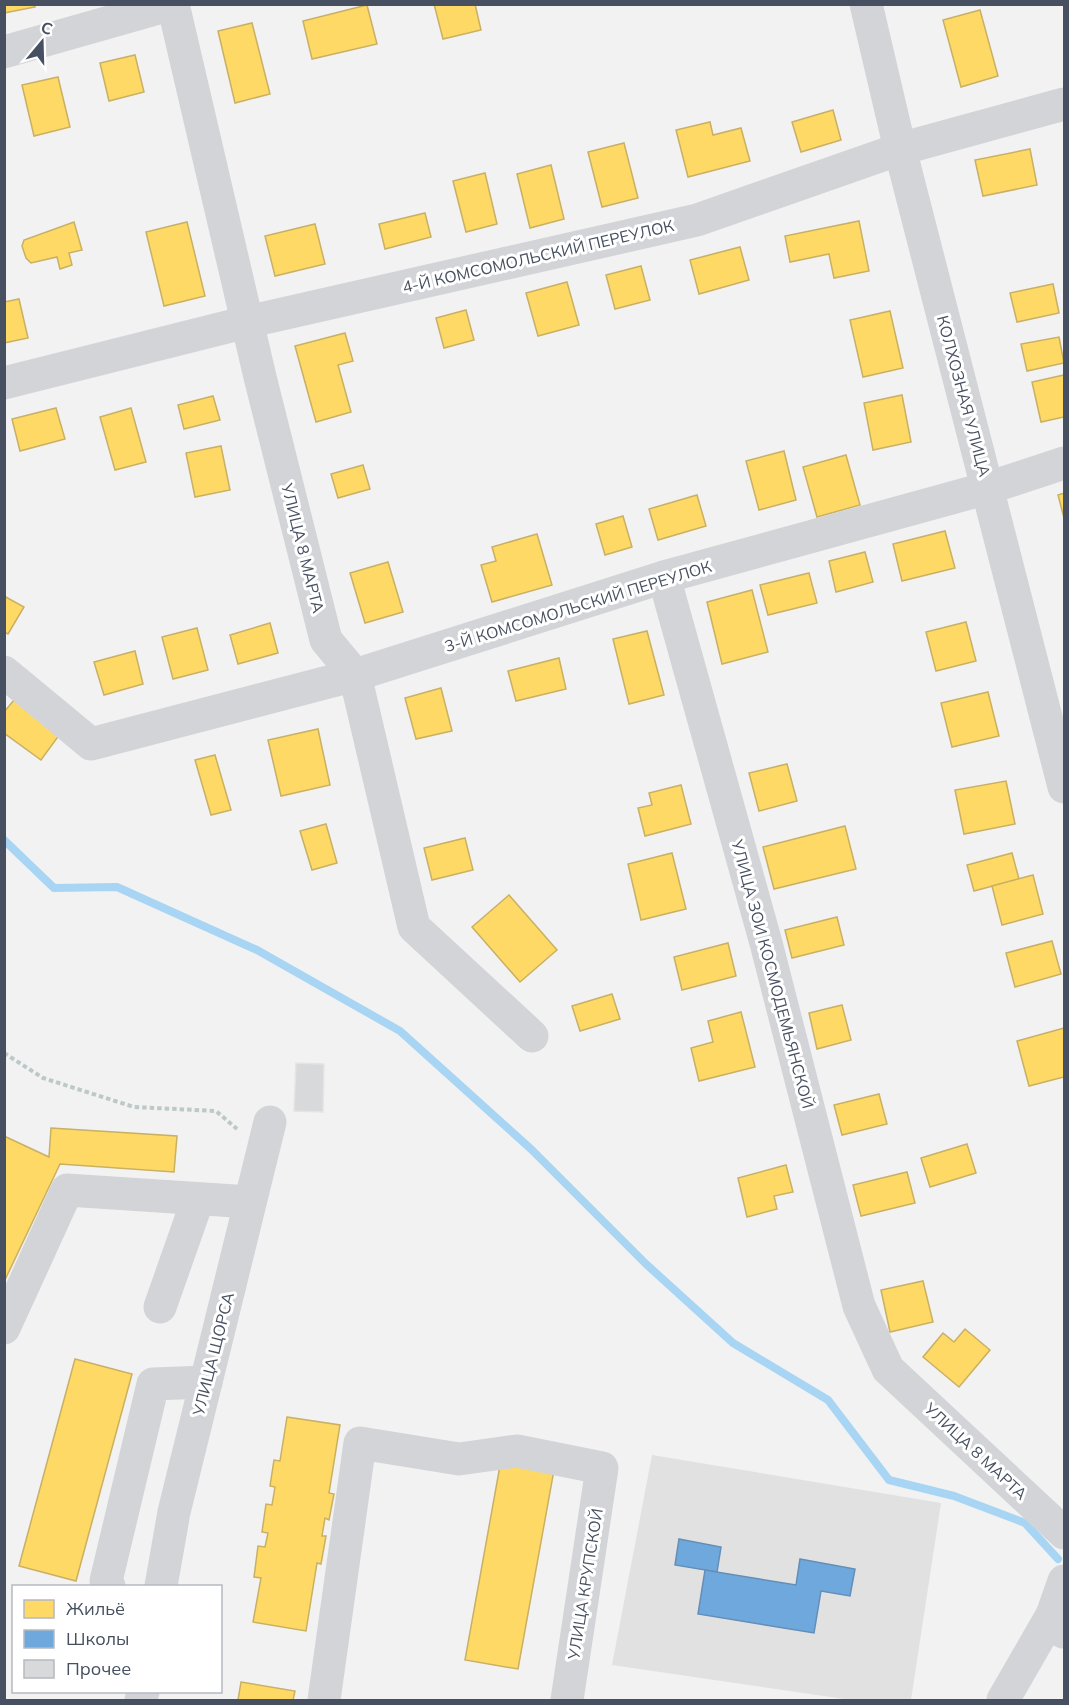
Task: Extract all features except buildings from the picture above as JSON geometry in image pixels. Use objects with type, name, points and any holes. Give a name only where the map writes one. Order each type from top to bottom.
[{"type":"street","points":[[4,52],[173,4]]},
{"type":"street","name":"УЛИЦА 8 МАРТА","points":[[173,4],[247,322],[326,640],[355,675],[414,927],[532,1036]]},
{"type":"street","name":"КОЛХОЗНАЯ УЛИЦА","points":[[866,4],[900,149],[1065,787]]},
{"type":"street","name":"4-Й КОМСОМОЛЬСКИЙ ПЕРЕУЛОК","points":[[4,383],[247,322],[697,220],[900,149],[1065,104]]},
{"type":"street","name":"3-Й КОМСОМОЛЬСКИЙ ПЕРЕУЛОК","points":[[4,672],[91,744],[355,675],[664,577],[988,488],[1065,463]]},
{"type":"street","name":"УЛИЦА ЗОИ КОСМОДЕМЬЯНСКОЙ","points":[[664,577],[766,943],[859,1306],[888,1369]]},
{"type":"street","name":"УЛИЦА ЩОРСА","points":[[161,1585],[174,1512],[266,1137]]},
{"type":"street","points":[[4,1328],[67,1190],[250,1202]]},
{"type":"street","points":[[160,1307],[198,1199]]},
{"type":"street","name":"УЛИЦА 8 МАРТА","points":[[888,1369],[1065,1533]]},
{"type":"street","points":[[108,1585],[106,1581],[153,1384],[206,1382]]},
{"type":"street","name":"УЛИЦА КРУПСКОЙ","points":[[324,1701],[360,1443],[459,1459],[517,1451],[602,1468],[567,1701]]},
{"type":"street","points":[[1003,1701],[1058,1624],[1065,1581]]},
{"type":"path","points":[[4,1053],[43,1078],[134,1107],[216,1111],[266,1137]]},
{"type":"shaded area","points":[[652,1455],[941,1503],[911,1700],[851,1700],[612,1665]]},
{"type":"waterway","points":[[4,840],[54,888],[117,887],[257,950],[400,1031],[532,1150],[646,1264],[733,1343],[828,1400],[889,1480],[954,1496],[1025,1523],[1058,1559]]}]
